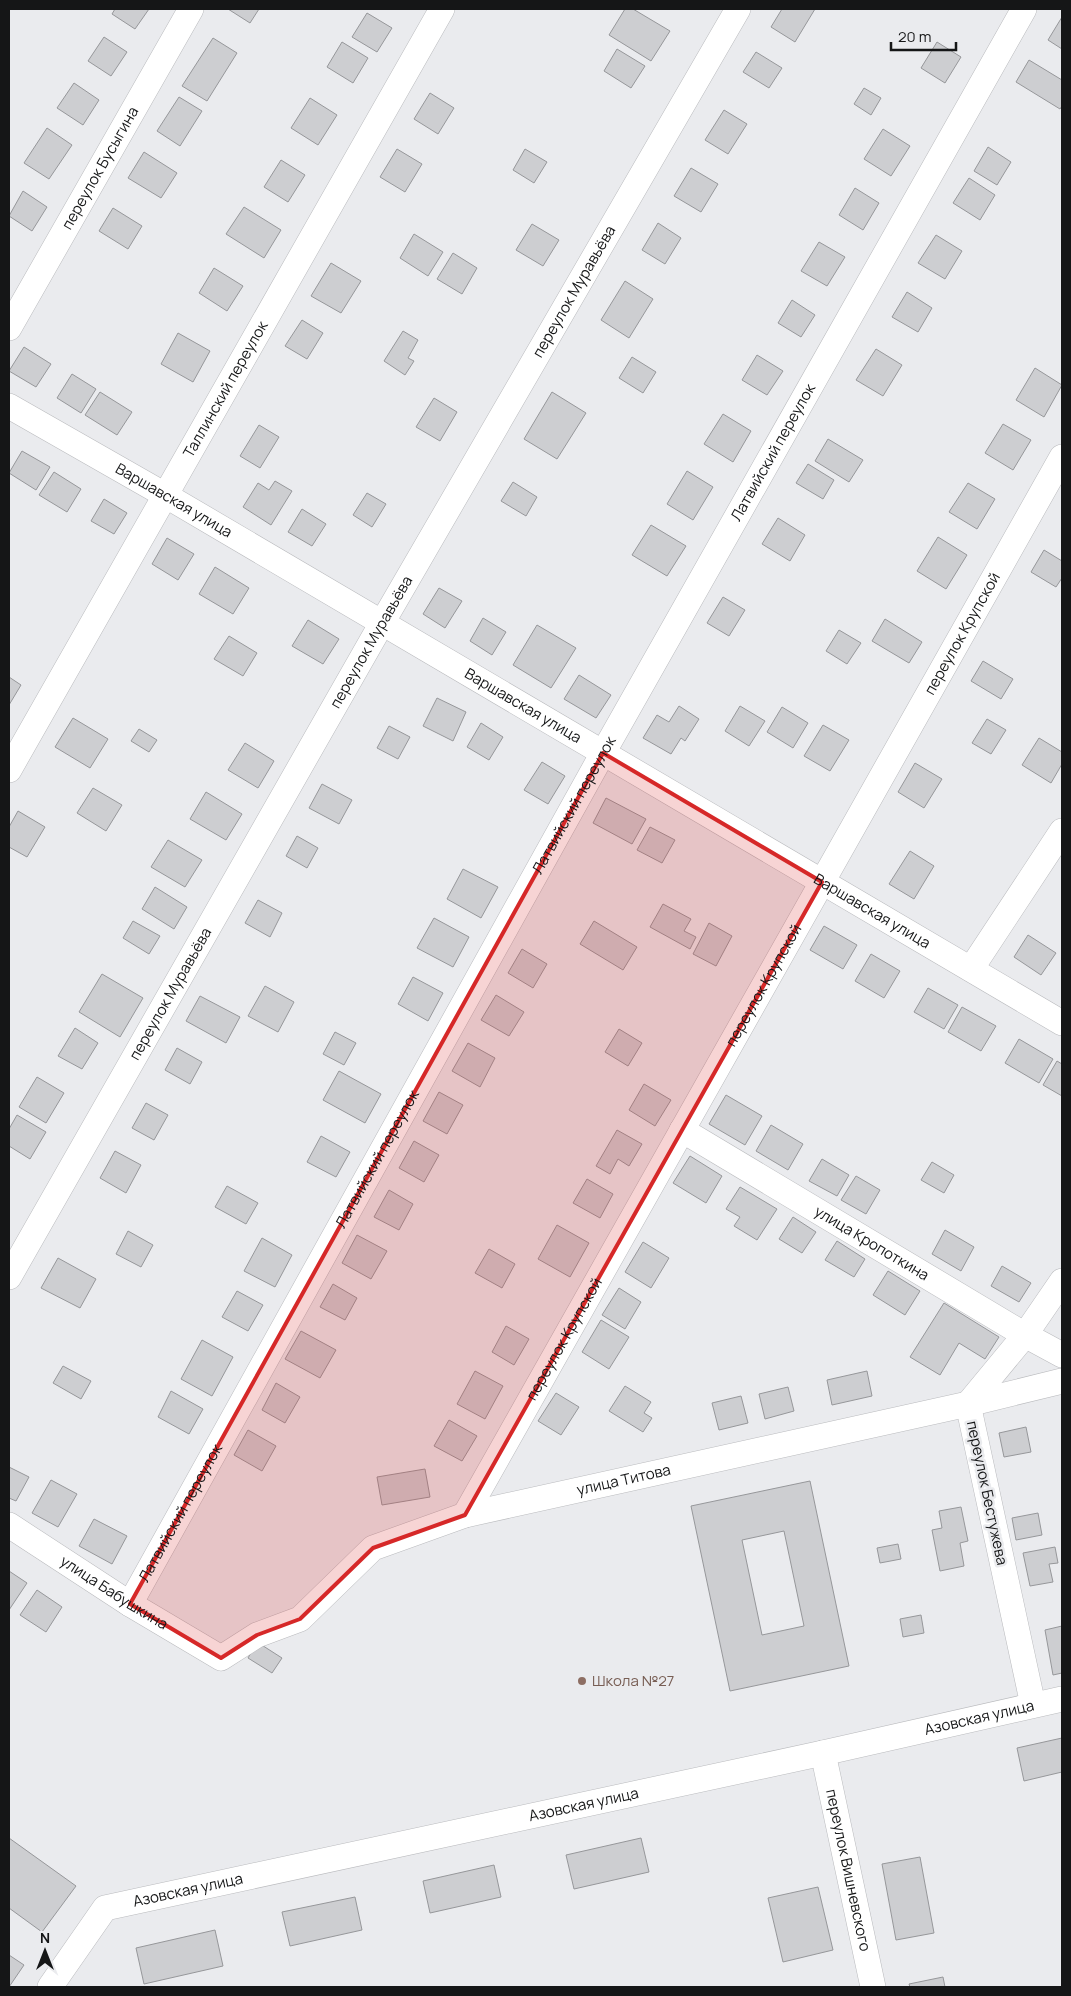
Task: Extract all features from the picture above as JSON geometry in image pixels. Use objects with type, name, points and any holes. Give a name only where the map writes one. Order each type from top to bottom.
[{"type":"street","name":"переулок Бусыгина","points":[[9,328],[191,9]]},
{"type":"street","name":"Таллинский переулок","points":[[9,770],[442,9]]},
{"type":"street","name":"переулок Муравьёва","points":[[9,1278],[382,623],[738,9]]},
{"type":"street","name":"Латвийский переулок","points":[[130,1604],[603,753],[1024,9]]},
{"type":"street","name":"Варшавская улица","points":[[9,406],[165,495],[1062,1023]]},
{"type":"street","name":"переулок Крупской","points":[[466,1514],[1062,456]]},
{"type":"street","points":[[971,969],[1062,831]]},
{"type":"street","name":"улица Кропоткина","points":[[682,1130],[1025,1335],[1062,1355]]},
{"type":"street","name":"переулок Бестужева","points":[[1033,1705],[968,1404],[1025,1335],[1062,1281]]},
{"type":"street","name":"улица Титова","points":[[222,1658],[257,1635],[300,1619],[374,1548],[466,1514],[1062,1382]]},
{"type":"street","name":"улица Бабушкина","points":[[9,1525],[130,1604],[222,1658]]},
{"type":"street","name":"Азовская улица","points":[[50,1987],[105,1908],[823,1753],[1062,1699]]},
{"type":"street","name":"переулок Вишневского","points":[[823,1753],[873,1987]]},
{"type":"highlighted area","points":[[603,753],[822,882],[465,1515],[373,1548],[300,1619],[257,1635],[221,1658],[130,1604]]},
{"type":"building","points":[[115,9],[149,9],[135,29],[112,14]]},
{"type":"building","points":[[228,9],[259,9],[250,23]]},
{"type":"building","points":[[625,9],[633,9],[670,31],[651,61],[609,35]]},
{"type":"building","points":[[782,9],[815,9],[795,42],[771,27]]},
{"type":"building","points":[[367,13],[392,28],[377,52],[352,37]]},
{"type":"building","points":[[1062,17],[1062,49],[1048,40]]},
{"type":"building","points":[[104,37],[127,52],[111,76],[88,61]]},
{"type":"building","points":[[213,38],[237,53],[207,101],[182,86]]},
{"type":"building","points":[[342,42],[368,58],[353,83],[327,67]]},
{"type":"building","points":[[937,42],[961,57],[945,83],[921,68]]},
{"type":"building","points":[[617,49],[645,66],[631,88],[604,71]]},
{"type":"building","points":[[756,52],[782,68],[769,88],[743,72]]},
{"type":"building","points":[[1029,60],[1062,80],[1062,106],[1060,109],[1016,82]]},
{"type":"building","points":[[74,83],[99,100],[83,125],[57,108]]},
{"type":"building","points":[[864,88],[881,98],[871,115],[854,104]]},
{"type":"building","points":[[430,93],[454,108],[438,134],[414,119]]},
{"type":"building","points":[[179,97],[202,111],[180,146],[157,131]]},
{"type":"building","points":[[310,98],[337,115],[318,145],[291,128]]},
{"type":"building","points":[[724,110],[747,124],[728,154],[705,140]]},
{"type":"building","points":[[47,128],[72,145],[49,179],[24,163]]},
{"type":"building","points":[[883,129],[910,146],[891,176],[864,159]]},
{"type":"building","points":[[988,147],[1011,162],[997,185],[974,171]]},
{"type":"building","points":[[397,149],[422,164],[405,192],[380,177]]},
{"type":"building","points":[[525,149],[547,162],[534,183],[513,170]]},
{"type":"building","points":[[144,152],[177,173],[161,198],[128,178]]},
{"type":"building","points":[[281,160],[305,175],[288,202],[264,187]]},
{"type":"building","points":[[691,168],[718,184],[701,212],[674,196]]},
{"type":"building","points":[[969,178],[995,195],[980,220],[953,203]]},
{"type":"building","points":[[855,188],[879,203],[863,230],[839,215]]},
{"type":"building","points":[[23,191],[47,207],[32,231],[9,216]]},
{"type":"building","points":[[244,207],[281,230],[264,258],[226,234]]},
{"type":"building","points":[[113,208],[142,226],[128,249],[99,231]]},
{"type":"building","points":[[658,223],[681,238],[665,264],[642,250]]},
{"type":"building","points":[[532,224],[559,240],[543,266],[516,250]]},
{"type":"building","points":[[414,234],[443,252],[428,276],[400,258]]},
{"type":"building","points":[[936,235],[962,251],[945,279],[918,263]]},
{"type":"building","points":[[819,242],[845,257],[827,286],[801,271]]},
{"type":"building","points":[[453,253],[477,268],[462,294],[437,279]]},
{"type":"building","points":[[331,263],[361,281],[341,313],[311,296]]},
{"type":"building","points":[[214,268],[243,286],[227,311],[199,293]]},
{"type":"building","points":[[625,281],[653,299],[629,338],[601,320]]},
{"type":"building","points":[[907,292],[932,308],[918,332],[892,317]]},
{"type":"building","points":[[792,300],[815,315],[801,337],[778,323]]},
{"type":"building","points":[[302,320],[323,333],[307,359],[285,346]]},
{"type":"building","points":[[403,331],[418,340],[408,358],[414,361],[405,375],[384,361]]},
{"type":"building","points":[[178,333],[210,351],[193,382],[161,364]]},
{"type":"building","points":[[24,347],[51,364],[36,387],[9,371]]},
{"type":"building","points":[[876,349],[902,365],[883,396],[856,380]]},
{"type":"building","points":[[757,355],[783,371],[767,395],[742,380]]},
{"type":"building","points":[[632,357],[656,372],[643,393],[619,378]]},
{"type":"building","points":[[1035,368],[1062,385],[1044,417],[1016,400]]},
{"type":"building","points":[[72,374],[96,389],[81,413],[57,398]]},
{"type":"building","points":[[100,392],[132,412],[117,435],[85,415]]},
{"type":"building","points":[[552,392],[586,413],[557,459],[524,439]]},
{"type":"building","points":[[434,398],[457,412],[440,441],[416,427]]},
{"type":"building","points":[[723,414],[751,431],[733,462],[704,444]]},
{"type":"building","points":[[1003,424],[1031,440],[1013,470],[985,453]]},
{"type":"building","points":[[259,425],[279,437],[260,468],[240,456]]},
{"type":"building","points":[[828,439],[863,460],[849,482],[815,461]]},
{"type":"building","points":[[22,451],[50,467],[36,490],[9,473]]},
{"type":"building","points":[[808,464],[834,480],[823,499],[796,483]]},
{"type":"building","points":[[687,471],[713,487],[693,520],[667,504]]},
{"type":"building","points":[[54,472],[81,489],[67,512],[39,495]]},
{"type":"building","points":[[275,481],[292,491],[271,525],[243,507],[258,483],[269,490]]},
{"type":"building","points":[[513,482],[537,497],[526,516],[501,501]]},
{"type":"building","points":[[968,483],[995,499],[977,529],[949,512]]},
{"type":"building","points":[[367,493],[386,504],[372,527],[353,515]]},
{"type":"building","points":[[104,499],[127,513],[114,534],[91,521]]},
{"type":"building","points":[[302,509],[326,524],[312,546],[288,532]]},
{"type":"building","points":[[778,518],[805,535],[790,561],[762,544]]},
{"type":"building","points":[[651,525],[686,546],[667,576],[632,555]]},
{"type":"building","points":[[938,537],[967,555],[946,589],[917,571]]},
{"type":"building","points":[[167,538],[194,554],[178,580],[152,564]]},
{"type":"building","points":[[1044,550],[1062,561],[1062,578],[1056,587],[1031,572]]},
{"type":"building","points":[[215,567],[249,588],[233,614],[199,594]]},
{"type":"building","points":[[439,588],[462,601],[445,628],[423,614]]},
{"type":"building","points":[[723,597],[745,610],[729,636],[707,623]]},
{"type":"building","points":[[483,618],[506,632],[492,655],[470,641]]},
{"type":"building","points":[[885,619],[922,642],[909,663],[872,641]]},
{"type":"building","points":[[308,620],[339,639],[323,664],[292,646]]},
{"type":"building","points":[[537,625],[576,648],[551,688],[513,665]]},
{"type":"building","points":[[839,630],[861,643],[847,664],[826,651]]},
{"type":"building","points":[[229,636],[257,653],[243,676],[214,659]]},
{"type":"building","points":[[983,661],[1013,679],[1001,699],[971,681]]},
{"type":"building","points":[[579,675],[611,695],[596,718],[564,699]]},
{"type":"building","points":[[9,677],[21,685],[9,705]]},
{"type":"building","points":[[437,698],[466,712],[453,741],[423,726]]},
{"type":"building","points":[[679,706],[699,719],[685,741],[681,738],[671,754],[643,738],[657,715],[669,722]]},
{"type":"building","points":[[740,706],[765,721],[749,746],[725,731]]},
{"type":"building","points":[[782,707],[808,723],[793,748],[767,732]]},
{"type":"building","points":[[73,718],[108,739],[90,768],[55,747]]},
{"type":"building","points":[[987,719],[1006,730],[991,754],[972,743]]},
{"type":"building","points":[[481,723],[503,737],[489,760],[467,747]]},
{"type":"building","points":[[823,725],[849,740],[830,771],[804,756]]},
{"type":"building","points":[[389,726],[410,737],[398,759],[377,748]]},
{"type":"building","points":[[139,729],[157,740],[149,752],[131,741]]},
{"type":"building","points":[[1039,738],[1062,752],[1062,764],[1051,783],[1022,765]]},
{"type":"building","points":[[245,743],[274,761],[258,788],[228,770]]},
{"type":"building","points":[[542,762],[565,776],[548,804],[524,790]]},
{"type":"building","points":[[915,763],[942,779],[924,808],[898,792]]},
{"type":"building","points":[[322,784],[352,800],[339,824],[309,808]]},
{"type":"building","points":[[93,788],[122,805],[106,831],[77,813]]},
{"type":"building","points":[[206,792],[242,814],[226,840],[190,819]]},
{"type":"building","points":[[606,798],[646,819],[632,844],[593,823]]},
{"type":"building","points":[[18,811],[45,827],[27,857],[9,847],[9,827]]},
{"type":"building","points":[[650,827],[675,840],[662,863],[637,850]]},
{"type":"building","points":[[297,836],[318,848],[307,868],[286,856]]},
{"type":"building","points":[[168,840],[202,860],[185,887],[151,867]]},
{"type":"building","points":[[910,851],[934,866],[914,899],[889,884]]},
{"type":"building","points":[[463,869],[498,887],[481,918],[447,899]]},
{"type":"building","points":[[155,887],[187,907],[174,929],[142,909]]},
{"type":"building","points":[[258,900],[282,913],[270,937],[245,923]]},
{"type":"building","points":[[663,904],[691,919],[684,931],[696,937],[690,949],[650,927]]},
{"type":"building","points":[[434,918],[469,937],[453,967],[417,948]]},
{"type":"building","points":[[133,921],[160,936],[149,954],[123,938]]},
{"type":"building","points":[[594,921],[637,947],[623,970],[580,944]]},
{"type":"building","points":[[709,923],[732,936],[716,966],[693,954]]},
{"type":"building","points":[[824,926],[857,945],[843,969],[810,950]]},
{"type":"building","points":[[1028,935],[1056,953],[1041,975],[1014,957]]},
{"type":"building","points":[[522,949],[547,964],[533,988],[508,973]]},
{"type":"building","points":[[871,954],[900,971],[884,998],[855,981]]},
{"type":"building","points":[[102,974],[143,998],[120,1037],[79,1012]]},
{"type":"building","points":[[413,977],[443,993],[428,1021],[398,1004]]},
{"type":"building","points":[[265,986],[294,1002],[278,1032],[248,1016]]},
{"type":"building","points":[[928,988],[958,1005],[944,1029],[914,1012]]},
{"type":"building","points":[[496,995],[524,1012],[509,1036],[481,1020]]},
{"type":"building","points":[[200,996],[240,1017],[226,1043],[186,1021]]},
{"type":"building","points":[[962,1007],[996,1026],[981,1051],[948,1032]]},
{"type":"building","points":[[75,1028],[98,1043],[82,1069],[58,1056]]},
{"type":"building","points":[[619,1029],[642,1043],[628,1066],[605,1052]]},
{"type":"building","points":[[335,1032],[356,1043],[344,1065],[323,1054]]},
{"type":"building","points":[[1019,1039],[1053,1059],[1039,1083],[1005,1063]]},
{"type":"building","points":[[468,1043],[495,1058],[480,1087],[452,1071]]},
{"type":"building","points":[[177,1048],[202,1062],[190,1084],[165,1070]]},
{"type":"building","points":[[1057,1061],[1062,1064],[1062,1096],[1043,1085]]},
{"type":"building","points":[[339,1071],[381,1094],[365,1123],[323,1100]]},
{"type":"building","points":[[37,1077],[64,1093],[46,1123],[19,1107]]},
{"type":"building","points":[[644,1084],[671,1100],[655,1126],[629,1110]]},
{"type":"building","points":[[439,1092],[463,1105],[447,1134],[423,1121]]},
{"type":"building","points":[[726,1095],[762,1116],[745,1145],[709,1124]]},
{"type":"building","points":[[146,1103],[168,1115],[154,1140],[132,1128]]},
{"type":"building","points":[[17,1115],[46,1132],[30,1159],[9,1146],[9,1129]]},
{"type":"building","points":[[771,1125],[803,1144],[788,1170],[756,1151]]},
{"type":"building","points":[[617,1130],[642,1144],[629,1166],[618,1159],[610,1174],[596,1166]]},
{"type":"building","points":[[321,1136],[350,1152],[336,1177],[307,1162]]},
{"type":"building","points":[[414,1141],[439,1155],[424,1182],[399,1168]]},
{"type":"building","points":[[115,1151],[141,1165],[126,1193],[100,1178]]},
{"type":"building","points":[[690,1156],[722,1176],[706,1203],[673,1183]]},
{"type":"building","points":[[822,1159],[849,1175],[837,1196],[809,1181]]},
{"type":"building","points":[[932,1162],[954,1175],[944,1193],[921,1180]]},
{"type":"building","points":[[856,1176],[880,1190],[866,1214],[841,1200]]},
{"type":"building","points":[[587,1179],[613,1194],[600,1218],[573,1203]]},
{"type":"building","points":[[227,1186],[258,1203],[246,1224],[215,1207]]},
{"type":"building","points":[[740,1187],[777,1209],[757,1240],[734,1226],[740,1217],[726,1209]]},
{"type":"building","points":[[389,1190],[413,1204],[399,1230],[374,1217]]},
{"type":"building","points":[[793,1217],[816,1232],[802,1253],[779,1239]]},
{"type":"building","points":[[557,1225],[589,1243],[570,1277],[538,1259]]},
{"type":"building","points":[[945,1230],[974,1247],[961,1271],[932,1254]]},
{"type":"building","points":[[128,1231],[153,1245],[141,1267],[116,1254]]},
{"type":"building","points":[[357,1235],[387,1251],[371,1279],[342,1263]]},
{"type":"building","points":[[262,1238],[292,1255],[275,1287],[244,1271]]},
{"type":"building","points":[[837,1241],[865,1259],[854,1277],[825,1260]]},
{"type":"building","points":[[643,1242],[669,1258],[651,1288],[625,1272]]},
{"type":"building","points":[[489,1249],[515,1264],[502,1288],[475,1273]]},
{"type":"building","points":[[58,1258],[96,1279],[80,1308],[41,1288]]},
{"type":"building","points":[[1002,1266],[1031,1283],[1019,1302],[991,1286]]},
{"type":"building","points":[[888,1271],[920,1291],[905,1315],[873,1295]]},
{"type":"building","points":[[333,1284],[357,1298],[345,1320],[320,1307]]},
{"type":"building","points":[[619,1288],[641,1302],[625,1329],[602,1315]]},
{"type":"building","points":[[237,1291],[263,1305],[248,1331],[222,1317]]},
{"type":"building","points":[[944,1303],[999,1337],[985,1359],[959,1343],[940,1375],[910,1357]]},
{"type":"building","points":[[601,1320],[629,1337],[609,1369],[582,1352]]},
{"type":"building","points":[[506,1326],[529,1339],[514,1365],[492,1352]]},
{"type":"building","points":[[301,1331],[336,1350],[320,1378],[285,1359]]},
{"type":"building","points":[[202,1340],[233,1357],[212,1396],[181,1379]]},
{"type":"building","points":[[63,1366],[91,1381],[81,1399],[53,1383]]},
{"type":"building","points":[[475,1371],[503,1386],[485,1419],[457,1404]]},
{"type":"building","points":[[867,1371],[872,1396],[832,1405],[827,1380]]},
{"type":"building","points":[[276,1383],[300,1397],[285,1423],[262,1410]]},
{"type":"building","points":[[625,1386],[651,1402],[644,1413],[652,1418],[643,1432],[609,1411]]},
{"type":"building","points":[[788,1387],[794,1411],[765,1419],[759,1394]]},
{"type":"building","points":[[171,1391],[203,1409],[189,1434],[158,1417]]},
{"type":"building","points":[[556,1393],[579,1407],[561,1435],[538,1421]]},
{"type":"building","points":[[741,1396],[748,1423],[719,1430],[712,1403]]},
{"type":"building","points":[[449,1420],[477,1436],[462,1461],[434,1446]]},
{"type":"building","points":[[1026,1427],[1031,1452],[1004,1457],[999,1433]]},
{"type":"building","points":[[248,1430],[276,1446],[262,1471],[234,1455]]},
{"type":"building","points":[[9,1467],[29,1477],[16,1501],[9,1498]]},
{"type":"building","points":[[425,1469],[430,1497],[382,1505],[377,1477]]},
{"type":"building","points":[[51,1480],[77,1494],[58,1527],[32,1513]]},
{"type":"building","points":[[810,1481],[849,1666],[730,1691],[691,1506]],"holes":[[[784,1531],[804,1626],[762,1635],[742,1540]]]},
{"type":"building","points":[[961,1507],[968,1541],[960,1543],[964,1566],[940,1571],[932,1530],[942,1528],[939,1511]]},
{"type":"building","points":[[1038,1513],[1042,1535],[1016,1540],[1012,1518]]},
{"type":"building","points":[[94,1519],[127,1536],[112,1564],[79,1546]]},
{"type":"building","points":[[898,1544],[901,1559],[880,1563],[877,1548]]},
{"type":"building","points":[[1055,1547],[1058,1563],[1049,1564],[1053,1582],[1030,1586],[1023,1553]]},
{"type":"building","points":[[9,1571],[27,1583],[9,1610]]},
{"type":"building","points":[[37,1590],[62,1607],[46,1632],[20,1615]]},
{"type":"building","points":[[921,1615],[924,1633],[903,1637],[900,1619]]},
{"type":"building","points":[[1062,1626],[1062,1673],[1053,1675],[1045,1630]]},
{"type":"building","points":[[257,1642],[282,1658],[272,1673],[248,1658]]},
{"type":"building","points":[[1062,1738],[1062,1772],[1024,1781],[1017,1748]]},
{"type":"building","points":[[9,1838],[76,1886],[42,1932],[9,1908]]},
{"type":"building","points":[[641,1838],[649,1872],[574,1889],[566,1855]]},
{"type":"building","points":[[920,1857],[934,1933],[896,1940],[882,1864]]},
{"type":"building","points":[[494,1865],[501,1897],[430,1913],[423,1881]]},
{"type":"building","points":[[818,1887],[833,1950],[783,1962],[768,1898]]},
{"type":"building","points":[[355,1897],[362,1930],[290,1946],[282,1912]]},
{"type":"building","points":[[215,1930],[223,1966],[144,1984],[136,1948]]},
{"type":"building","points":[[9,1955],[24,1965],[9,1987]]},
{"type":"building","points":[[943,1977],[945,1987],[910,1987],[909,1984]]},
{"type":"place","name":"Школа №27","points":[[582,1681]]}]
